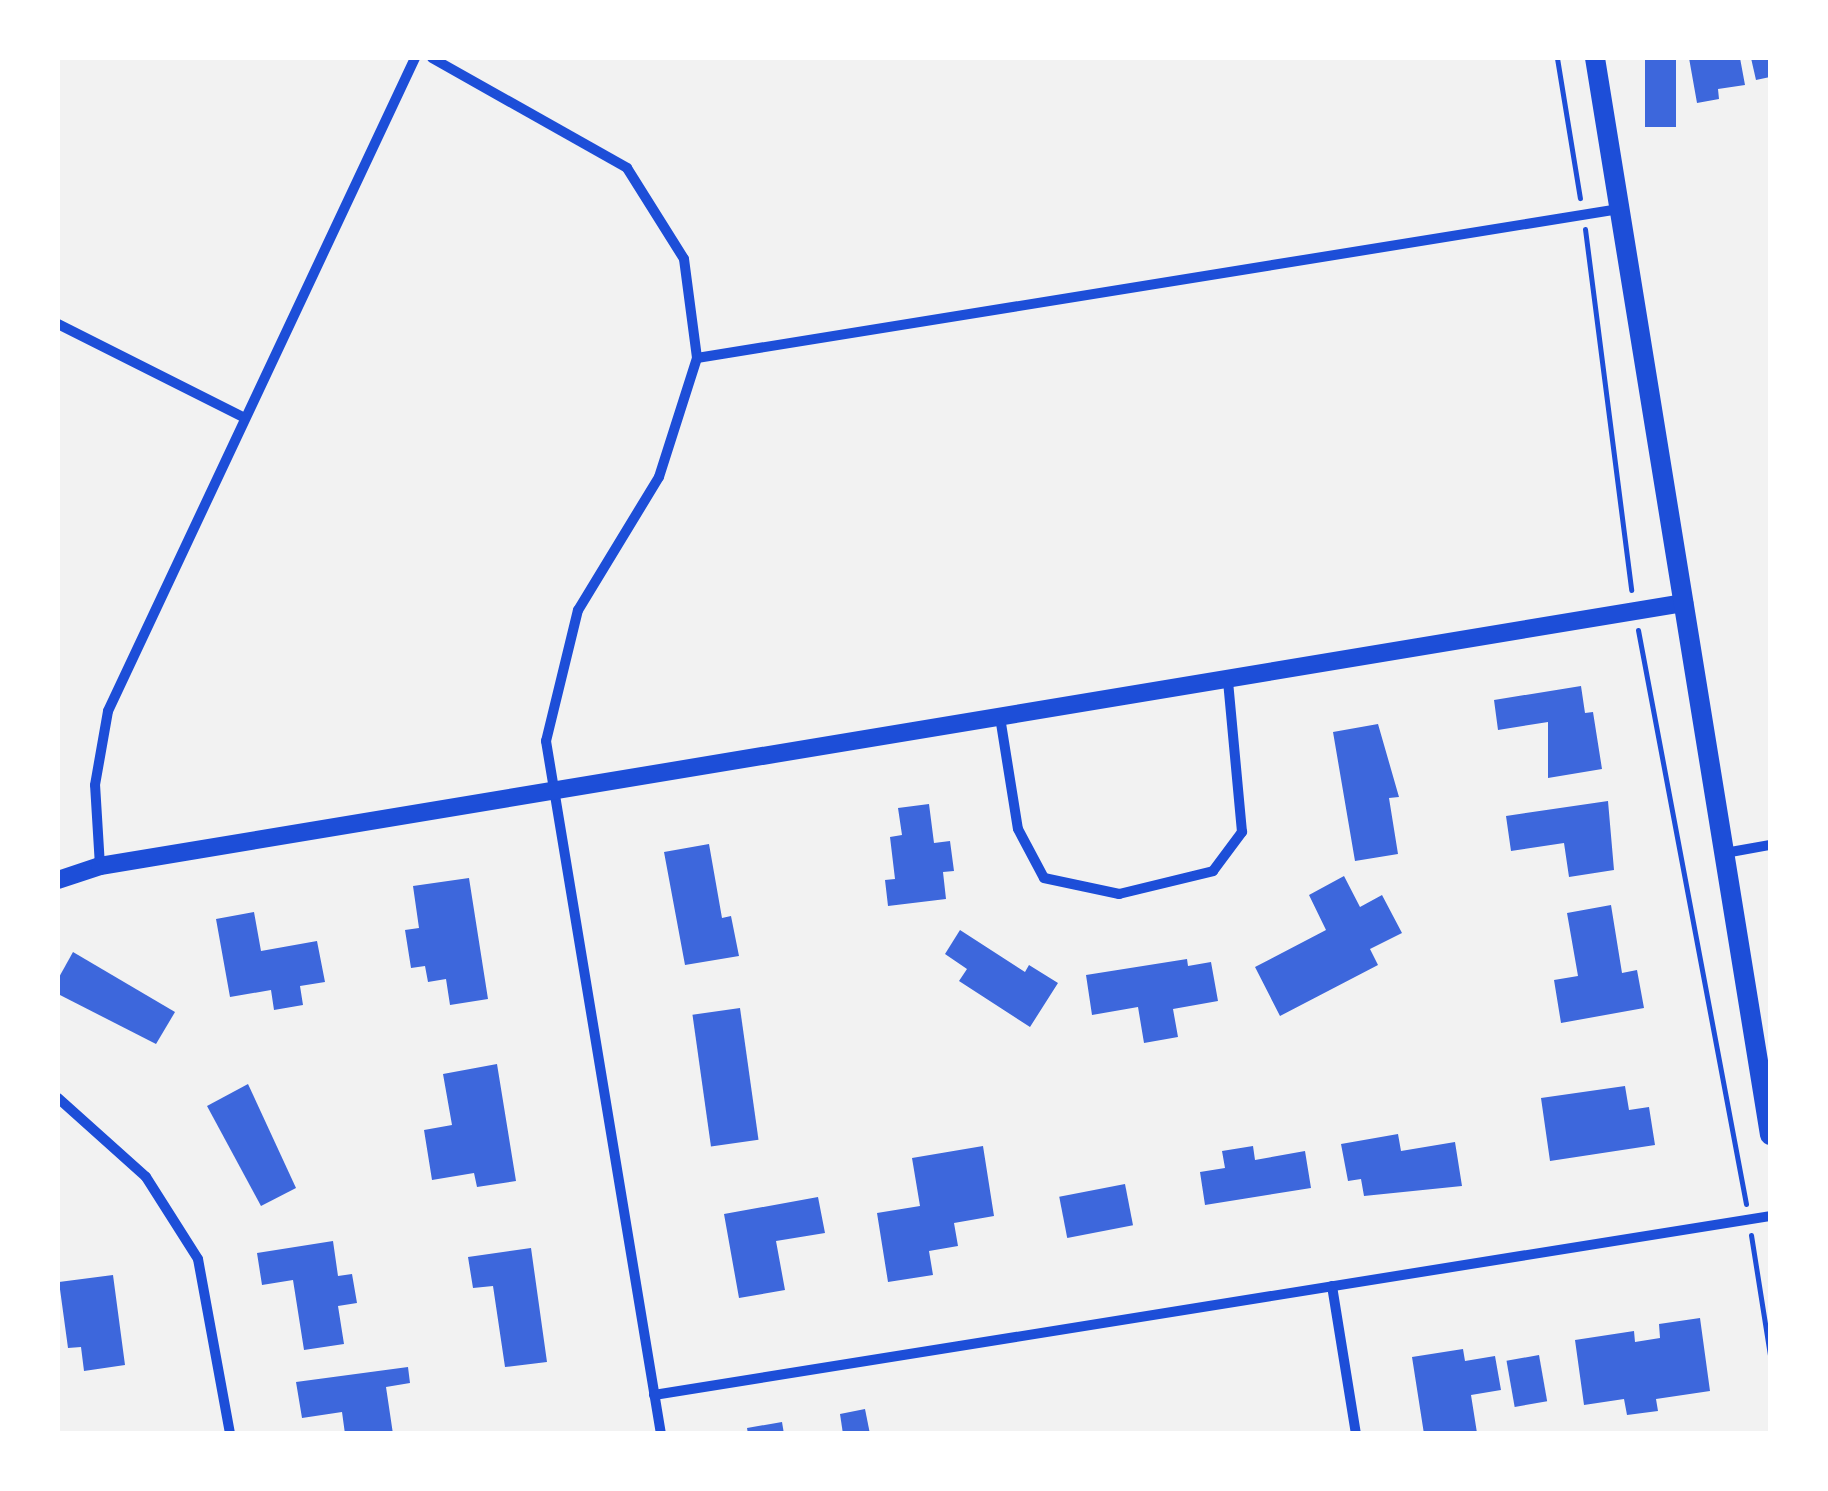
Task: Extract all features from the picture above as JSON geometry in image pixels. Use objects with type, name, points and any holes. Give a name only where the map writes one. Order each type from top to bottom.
[{"type":"main road","points":[[1596,58],[1770,1136]]},
{"type":"street","points":[[100,866],[95,784],[108,711],[415,58]]},
{"type":"street","points":[[432,58],[627,168],[684,260],[697,358],[659,477],[578,610],[546,741],[661,1434]]},
{"type":"street","points":[[697,358],[1620,208]]},
{"type":"street","points":[[58,324],[244,418]]},
{"type":"street","points":[[58,880],[100,866],[1684,603]]},
{"type":"street","points":[[1000,717],[1018,829],[1044,878],[1119,894],[1213,871],[1242,832],[1228,680]]},
{"type":"street","points":[[1725,854],[1770,845]]},
{"type":"street","points":[[58,1098],[146,1177],[198,1258],[230,1434]]},
{"type":"street","points":[[654,1395],[1770,1216]]},
{"type":"street","points":[[1332,1286],[1356,1434]]},
{"type":"path","points":[[1557,58],[1582,214],[1635,612],[1770,1355]]},
{"type":"building","points":[[1645,58],[1676,58],[1676,127],[1645,127]]},
{"type":"building","points":[[1689,58],[1740,58],[1745,85],[1718,89],[1719,99],[1697,103]]},
{"type":"building","points":[[1751,58],[1770,58],[1770,77],[1756,80]]},
{"type":"building","points":[[1581,686],[1585,713],[1593,712],[1602,769],[1548,778],[1548,722],[1498,730],[1494,700]]},
{"type":"building","points":[[1378,724],[1399,797],[1389,798],[1398,854],[1355,861],[1333,732]]},
{"type":"building","points":[[1608,801],[1614,870],[1569,877],[1564,843],[1511,851],[1506,816]]},
{"type":"building","points":[[929,804],[934,843],[950,841],[954,871],[943,872],[946,899],[888,906],[885,880],[895,879],[890,837],[902,835],[898,808]]},
{"type":"building","points":[[709,844],[722,918],[731,916],[739,956],[685,965],[664,852]]},
{"type":"building","points":[[1344,876],[1360,907],[1382,895],[1402,933],[1370,949],[1378,965],[1280,1016],[1255,967],[1326,930],[1309,895]]},
{"type":"building","points":[[469,878],[488,999],[450,1005],[446,979],[428,982],[425,966],[411,968],[405,930],[419,928],[413,886]]},
{"type":"building","points":[[1611,905],[1622,973],[1637,970],[1644,1008],[1561,1023],[1554,980],[1578,976],[1567,913]]},
{"type":"building","points":[[254,912],[261,951],[317,941],[325,982],[300,986],[303,1005],[274,1010],[271,990],[230,997],[216,919]]},
{"type":"building","points":[[960,930],[1025,972],[1029,965],[1058,983],[1030,1027],[959,981],[967,969],[945,954]]},
{"type":"building","points":[[73,952],[175,1012],[156,1044],[58,994],[58,979]]},
{"type":"building","points":[[1187,959],[1188,966],[1211,962],[1218,1001],[1173,1009],[1178,1037],[1144,1043],[1138,1007],[1092,1015],[1086,975]]},
{"type":"building","points":[[740,1008],[759,1140],[711,1146],[692,1015]]},
{"type":"building","points":[[497,1064],[516,1181],[477,1187],[474,1173],[432,1180],[424,1130],[452,1125],[443,1074]]},
{"type":"building","points":[[248,1084],[296,1188],[261,1206],[207,1106]]},
{"type":"building","points":[[1625,1086],[1629,1110],[1649,1107],[1655,1145],[1550,1161],[1541,1098]]},
{"type":"building","points":[[1398,1134],[1401,1151],[1455,1142],[1462,1186],[1364,1196],[1361,1179],[1348,1181],[1341,1144]]},
{"type":"building","points":[[983,1146],[994,1216],[954,1223],[958,1246],[929,1251],[933,1275],[888,1282],[877,1213],[920,1206],[912,1158]]},
{"type":"building","points":[[1253,1146],[1255,1160],[1305,1151],[1311,1188],[1205,1205],[1200,1172],[1225,1168],[1222,1151]]},
{"type":"building","points":[[1125,1184],[1133,1225],[1067,1238],[1059,1197]]},
{"type":"building","points":[[818,1197],[825,1233],[776,1241],[785,1290],[739,1298],[724,1214]]},
{"type":"building","points":[[333,1241],[338,1276],[352,1274],[357,1303],[338,1306],[344,1344],[304,1350],[293,1280],[262,1285],[257,1253]]},
{"type":"building","points":[[531,1248],[547,1362],[505,1367],[493,1286],[473,1288],[468,1257]]},
{"type":"building","points":[[113,1275],[125,1365],[84,1371],[81,1347],[68,1348],[59,1282]]},
{"type":"building","points":[[1700,1318],[1710,1391],[1656,1399],[1658,1411],[1627,1415],[1624,1399],[1584,1405],[1575,1340],[1634,1331],[1635,1342],[1660,1338],[1659,1324]]},
{"type":"building","points":[[1463,1349],[1465,1361],[1495,1356],[1501,1390],[1471,1395],[1477,1433],[1424,1434],[1412,1357]]},
{"type":"building","points":[[1539,1355],[1547,1401],[1515,1407],[1507,1361]]},
{"type":"building","points":[[408,1367],[410,1383],[386,1387],[393,1434],[345,1434],[342,1412],[302,1418],[296,1382]]},
{"type":"building","points":[[865,1409],[870,1434],[843,1434],[840,1414]]},
{"type":"building","points":[[782,1422],[784,1434],[748,1434],[747,1428]]}]
